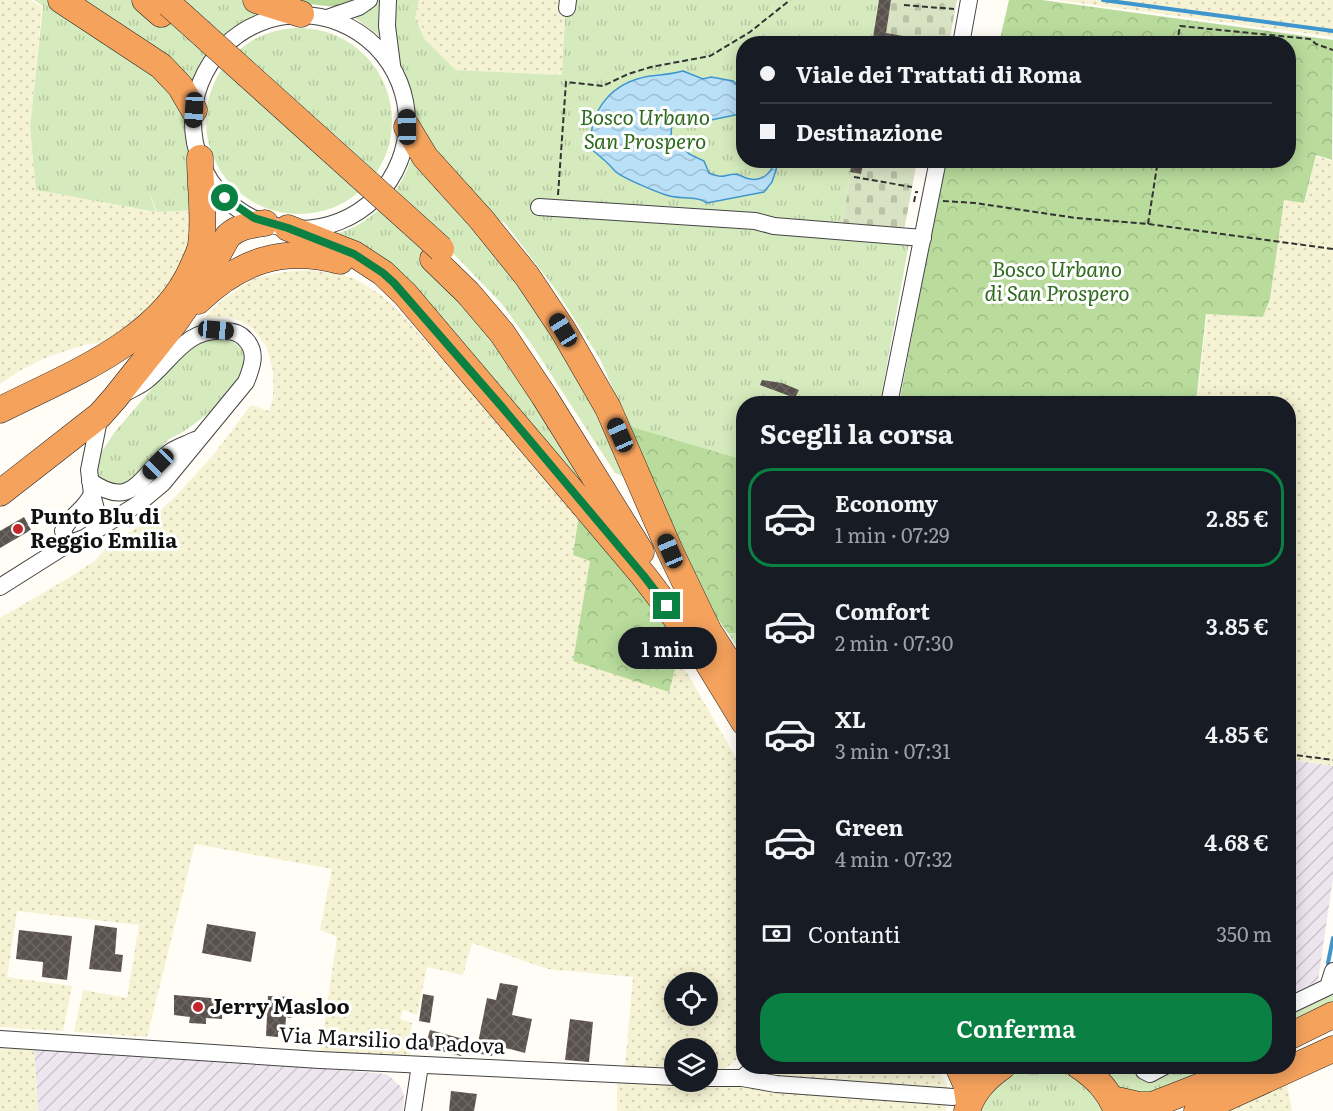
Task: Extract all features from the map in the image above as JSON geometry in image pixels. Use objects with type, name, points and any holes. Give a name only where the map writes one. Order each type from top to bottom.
[{"type":"highway","points":[[61,0],[161,66],[180,86],[194,110]]},
{"type":"highway","points":[[256,0],[301,14]]},
{"type":"highway","points":[[160,4],[437,254],[507,340],[671,600],[736,677]]},
{"type":"highway","points":[[407,127],[425,157],[487,226],[527,276],[563,330],[608,408],[670,551],[699,633],[736,706]]},
{"type":"highway","points":[[0,411],[102,359],[157,319],[175,299],[188,279],[200,247],[204,210],[200,158]]},
{"type":"highway","points":[[0,493],[107,407],[173,325],[202,284],[228,236],[242,227],[277,226],[354,254],[383,273],[405,294],[643,575],[699,633]]},
{"type":"highway","points":[[173,325],[213,287],[238,270],[264,259],[311,255],[343,262],[373,277],[397,296],[461,361]]},
{"type":"highway","points":[[1307,1044],[1333,1015]]},
{"type":"highway","points":[[962,1074],[966,1084],[963,1104]]},
{"type":"highway","points":[[963,1104],[994,1074]]},
{"type":"highway","points":[[1091,1074],[1102,1085],[1114,1105],[1139,1106],[1166,1101],[1230,1074]]},
{"type":"highway","points":[[1206,1083],[1220,1074]]},
{"type":"highway","points":[[1181,1111],[1254,1074]]},
{"type":"highway","points":[[1197,1111],[1258,1074]]},
{"type":"street","points":[[327,18],[359,7],[369,0]]},
{"type":"street","points":[[388,0],[387,26],[392,66]]},
{"type":"street","points":[[961,36],[963,4]]},
{"type":"street","points":[[301,14],[327,18],[353,28],[379,50],[392,66],[402,89],[407,114],[404,149],[385,188],[370,204],[352,216],[310,229],[277,226],[243,213],[225,198],[210,179],[200,158],[194,134],[194,110],[202,77],[214,58],[229,41],[257,23],[279,16],[301,14]]},
{"type":"street","points":[[891,396],[937,168]]},
{"type":"street","points":[[539,207],[755,221],[774,226],[923,238]]},
{"type":"street","points":[[0,587],[68,544],[84,538],[138,504],[154,490],[246,382],[253,366],[252,350],[244,338],[232,332],[216,330],[199,334],[182,344],[145,382],[107,407],[89,470],[98,517],[95,531]]},
{"type":"street","points":[[91,487],[117,494],[132,489],[171,451],[199,439]]},
{"type":"street","points":[[68,544],[63,531],[67,521],[82,510],[91,487]]},
{"type":"street","points":[[1296,1002],[1328,987],[1333,971]]},
{"type":"street","name":"Via Marsilio da Padova","points":[[0,1039],[420,1065],[664,1076]]},
{"type":"street","points":[[413,1111],[420,1065]]},
{"type":"street","points":[[742,1078],[747,1074]]},
{"type":"street","points":[[718,1078],[742,1078],[776,1084],[963,1104]]},
{"type":"path","points":[[743,36],[790,0]]},
{"type":"path","points":[[904,5],[963,4]]},
{"type":"path","points":[[1178,36],[1180,26],[1280,36]]},
{"type":"path","points":[[1296,38],[1310,39],[1316,44],[1333,50]]},
{"type":"path","points":[[557,208],[566,82],[603,87],[628,74],[651,67],[710,56],[736,40]]},
{"type":"path","points":[[1148,224],[1157,168]]},
{"type":"path","points":[[854,177],[912,187]]},
{"type":"path","points":[[931,198],[1333,249]]},
{"type":"path","points":[[1296,755],[1333,760]]},
{"type":"shaded area","points":[[0,0],[31,0],[42,7],[30,127],[36,190],[156,212],[204,210],[200,247],[125,342],[87,344],[47,357],[19,371],[0,384]]},
{"type":"shaded area","points":[[419,0],[566,0],[563,75],[456,70],[425,40],[415,18]]},
{"type":"shaded area","points":[[1057,0],[1333,0],[1333,37]]},
{"type":"shaded area","points":[[1316,156],[1332,161],[1333,156],[1333,766],[1296,760],[1296,396],[1198,396],[1207,314],[1263,317],[1270,300],[1284,200],[1305,203]]},
{"type":"shaded area","points":[[307,270],[353,278],[380,294],[398,310],[463,384],[482,401],[579,514],[590,560],[668,691],[678,657],[736,758],[736,1060],[724,1069],[718,1070],[718,1038],[664,1038],[664,1069],[625,1067],[633,977],[548,969],[472,943],[463,975],[427,967],[417,1015],[403,1010],[400,1019],[412,1023],[410,1057],[320,1053],[337,937],[320,930],[332,869],[195,844],[147,1037],[74,1032],[83,990],[127,998],[139,925],[17,911],[7,977],[72,986],[63,1031],[0,1027],[0,618],[75,574],[96,560],[108,546],[146,522],[173,499],[214,454],[251,405],[269,411],[273,398],[273,371],[267,347],[254,330],[241,321],[227,317],[206,317],[221,301],[253,279],[283,272]]},
{"type":"shaded area","points":[[1296,760],[1333,766],[1333,878],[1318,981],[1296,992]]},
{"type":"shaded area","points":[[0,1044],[34,1045],[38,1111],[0,1111]]},
{"type":"shaded area","points":[[34,1045],[387,1074],[400,1086],[404,1095],[403,1111],[38,1111]]},
{"type":"shaded area","points":[[756,1074],[940,1074],[947,1085],[946,1111],[617,1111],[617,1082],[664,1084],[664,1092],[718,1092],[718,1086]]},
{"type":"shaded area","points":[[1285,1076],[1292,1111],[1213,1111]]},
{"type":"green space","points":[[34,0],[243,0],[276,13],[241,29],[226,40],[213,53],[195,84],[190,123],[198,172],[200,210],[157,212],[148,189],[156,212],[36,190],[30,127],[43,6]]},
{"type":"green space","points":[[276,0],[359,0],[335,7]]},
{"type":"green space","points":[[381,0],[383,39],[351,15]]},
{"type":"green space","name":"Bosco Urbano San Prospero","points":[[392,0],[419,0],[415,18],[425,40],[456,70],[562,75],[566,0],[877,0],[873,36],[736,36],[736,168],[852,168],[842,224],[911,232],[881,396],[736,396],[736,458],[630,427],[600,359],[556,290],[504,222],[493,221],[442,167],[416,122],[413,94],[397,61]]},
{"type":"green space","points":[[877,0],[957,0],[950,36],[873,36]]},
{"type":"green space","name":"Bosco Urbano di San Prospero","points":[[1009,0],[1042,0],[1333,40],[1332,160],[1316,155],[1304,203],[1284,200],[1270,299],[1263,317],[1206,314],[1197,396],[901,396],[944,168],[1296,168],[1296,36],[1001,36]]},
{"type":"green space","points":[[299,28],[317,29],[335,35],[351,43],[365,55],[377,69],[385,85],[391,103],[391,139],[385,157],[377,173],[365,187],[351,199],[335,207],[317,213],[299,214],[281,213],[263,207],[247,199],[233,187],[221,173],[213,157],[207,139],[206,121],[207,103],[213,85],[221,69],[233,55],[247,43],[263,35],[281,29]]},
{"type":"green space","points":[[412,156],[443,189],[539,310],[588,393],[624,477],[615,473],[532,345],[502,304],[448,248],[425,244],[419,258],[438,274],[495,335],[598,506],[335,234],[361,223],[384,205],[401,182]]},
{"type":"green space","points":[[852,168],[916,168],[904,231],[842,224]]},
{"type":"green space","points":[[208,338],[225,339],[239,346],[246,355],[242,373],[220,405],[183,432],[169,439],[126,485],[106,487],[94,471],[97,459],[114,433],[178,358],[191,345]]},
{"type":"green space","points":[[625,425],[736,458],[736,634],[728,633],[700,596]]},
{"type":"green space","points":[[579,514],[677,637],[678,657],[669,692],[573,661],[590,561],[573,555]]},
{"type":"green space","points":[[728,633],[736,634],[736,646]]},
{"type":"green space","points":[[1333,990],[1333,1010],[1296,1028],[1296,1010]]},
{"type":"green space","points":[[1014,1074],[1069,1074],[1085,1085],[1105,1111],[977,1111],[989,1093]]},
{"type":"green space","points":[[1108,1074],[1142,1074],[1144,1080],[1160,1074],[1204,1074],[1152,1097],[1120,1089]]},
{"type":"water","points":[[683,71],[703,79],[711,77],[733,81],[736,84],[736,115],[711,120],[676,120],[672,123],[671,135],[689,154],[704,161],[709,173],[719,176],[737,174],[756,179],[765,176],[772,168],[777,168],[772,182],[764,192],[707,203],[698,199],[671,196],[618,174],[591,149],[591,135],[598,110],[614,91],[636,79]]},
{"type":"building","points":[[879,0],[891,0],[886,33],[903,36],[873,36]]},
{"type":"building","points":[[851,168],[862,168],[861,174],[850,172]]},
{"type":"building","points":[[762,380],[782,383],[799,390],[796,396],[790,396],[760,385]]},
{"type":"building","points":[[24,517],[31,530],[0,548],[0,531]]},
{"type":"building","points":[[207,924],[256,932],[251,962],[202,953]]},
{"type":"building","points":[[95,925],[117,928],[115,954],[123,955],[121,972],[89,969]]},
{"type":"building","points":[[19,930],[72,936],[67,980],[42,977],[43,962],[16,959]]},
{"type":"building","points":[[500,983],[518,986],[512,1015],[532,1019],[525,1053],[494,1045],[492,1056],[463,1051],[461,1056],[425,1047],[430,1030],[478,1043],[487,998],[496,1000]]},
{"type":"building","points":[[423,994],[434,996],[430,1023],[419,1021]]},
{"type":"building","name":"Jerry Masloo","points":[[174,995],[223,999],[222,1019],[206,1018],[206,1024],[189,1023],[190,1017],[174,1015]]},
{"type":"building","points":[[268,996],[292,997],[291,1018],[286,1017],[285,1033],[278,1032],[278,1037],[266,1036]]},
{"type":"building","points":[[570,1019],[593,1022],[589,1062],[565,1060]]},
{"type":"building","points":[[451,1091],[477,1094],[474,1111],[449,1111]]},
{"type":"waterway","points":[[1103,0],[1333,31]]},
{"type":"waterway","points":[[1328,963],[1333,938]]},
{"type":"place","name":"Punto Blu di Reggio Emilia","points":[[18,529]]},
{"type":"place","name":"Jerry Masloo","points":[[198,1007]]},
{"type":"route","points":[[225,198],[243,213],[265,223],[288,228],[354,254],[394,283],[502,407],[667,606]]}]
